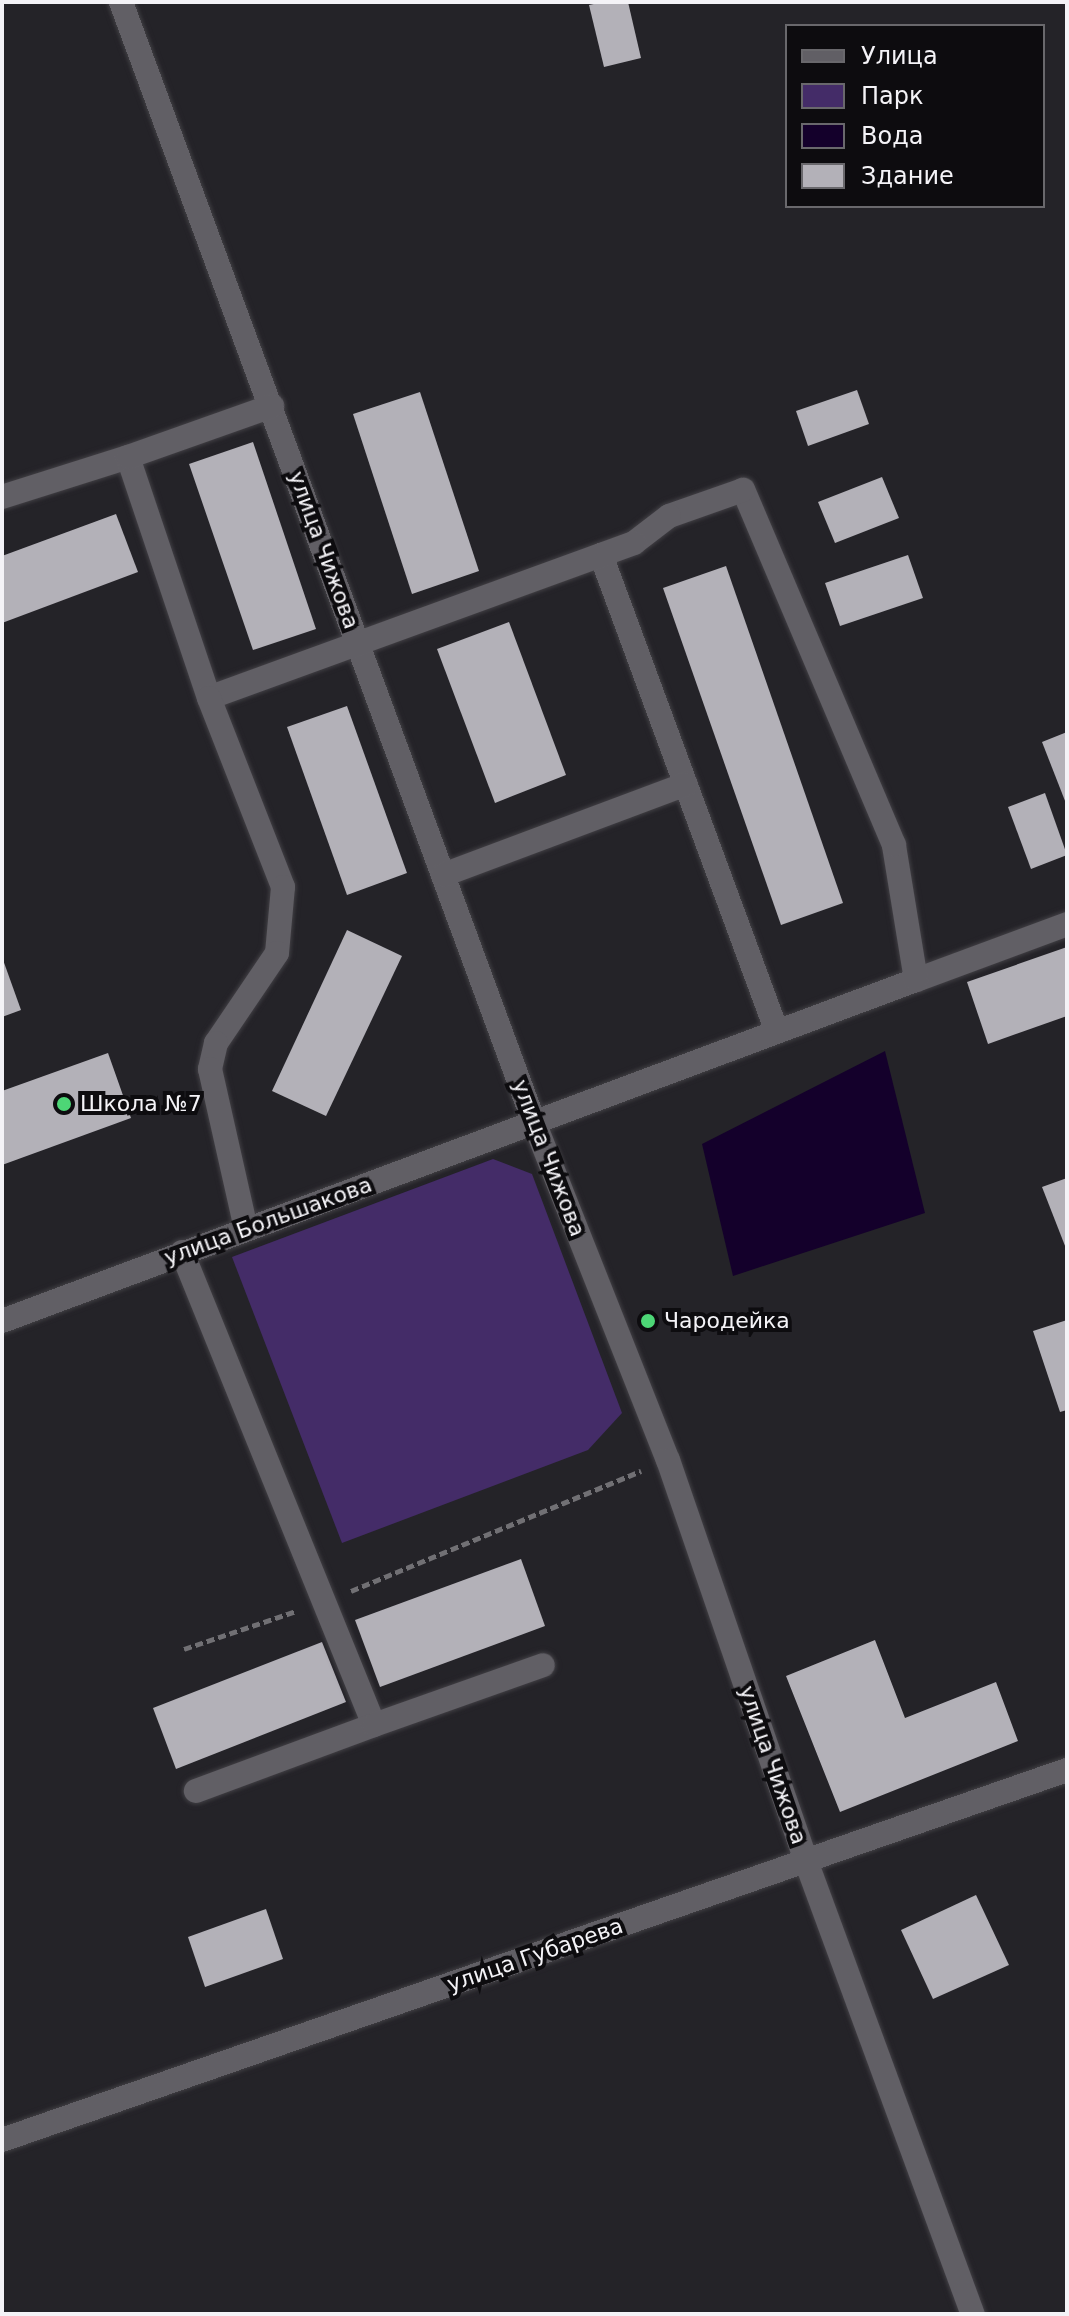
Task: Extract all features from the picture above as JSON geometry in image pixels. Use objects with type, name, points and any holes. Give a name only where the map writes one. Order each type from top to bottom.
[{"type":"street","name":"улица Чижова","points":[[121,2],[534,1122],[668,1460],[806,1861],[973,2314]]},
{"type":"street","points":[[2,497],[272,406]]},
{"type":"street","points":[[128,457],[209,698],[283,887],[277,953],[216,1043],[210,1069],[246,1229]]},
{"type":"street","points":[[209,698],[634,543],[669,516],[743,490],[894,845],[916,980]]},
{"type":"street","points":[[601,555],[777,1032]]},
{"type":"street","points":[[443,875],[686,784]]},
{"type":"street","name":"улица Большакова","points":[[2,1321],[1067,924]]},
{"type":"street","points":[[182,1252],[374,1725]]},
{"type":"street","points":[[196,1791],[543,1665]]},
{"type":"street","name":"улица Губарева","points":[[2,2140],[1067,1770]]},
{"type":"path","points":[[184,1649],[325,1602],[668,1460]]},
{"type":"green space","points":[[493,1159],[532,1174],[622,1413],[588,1450],[342,1543],[232,1257]]},
{"type":"water","points":[[885,1051],[925,1213],[733,1276],[702,1144]]},
{"type":"building","points":[[628,2],[641,58],[604,67],[589,5]]},
{"type":"building","points":[[857,390],[869,424],[808,446],[796,411]]},
{"type":"building","points":[[420,392],[479,571],[412,594],[353,414]]},
{"type":"building","points":[[253,442],[316,629],[253,650],[189,464]]},
{"type":"building","points":[[882,477],[899,518],[835,543],[818,502]]},
{"type":"building","points":[[116,514],[138,572],[2,623],[2,556]]},
{"type":"building","points":[[908,555],[923,598],[840,626],[825,583]]},
{"type":"building","points":[[726,566],[843,903],[781,925],[663,588]]},
{"type":"building","points":[[509,622],[566,775],[495,803],[437,649]]},
{"type":"building","points":[[347,706],[407,873],[347,895],[287,727]]},
{"type":"building","points":[[1067,732],[1067,806],[1042,742]]},
{"type":"building","points":[[1045,793],[1067,855],[1031,869],[1008,807]]},
{"type":"building","points":[[347,930],[402,956],[326,1116],[272,1091]]},
{"type":"building","points":[[1067,947],[1067,1016],[988,1044],[967,982]]},
{"type":"building","points":[[2,957],[21,1010],[2,1017]]},
{"type":"building","name":"Школа №7","points":[[108,1053],[131,1118],[2,1165],[2,1091]]},
{"type":"building","points":[[1067,1178],[1067,1251],[1042,1187]]},
{"type":"building","points":[[1067,1320],[1067,1410],[1060,1412],[1033,1331]]},
{"type":"building","points":[[521,1559],[545,1626],[380,1687],[355,1620]]},
{"type":"building","points":[[875,1640],[905,1718],[996,1682],[1018,1741],[840,1812],[786,1676]]},
{"type":"building","points":[[322,1642],[346,1702],[176,1769],[153,1708]]},
{"type":"building","points":[[976,1895],[1009,1965],[933,1999],[901,1930]]},
{"type":"building","points":[[266,1909],[283,1959],[205,1987],[188,1937]]},
{"type":"place","name":"Школа №7","points":[[64,1104]]},
{"type":"place","name":"Чародейка","points":[[648,1321]]}]
